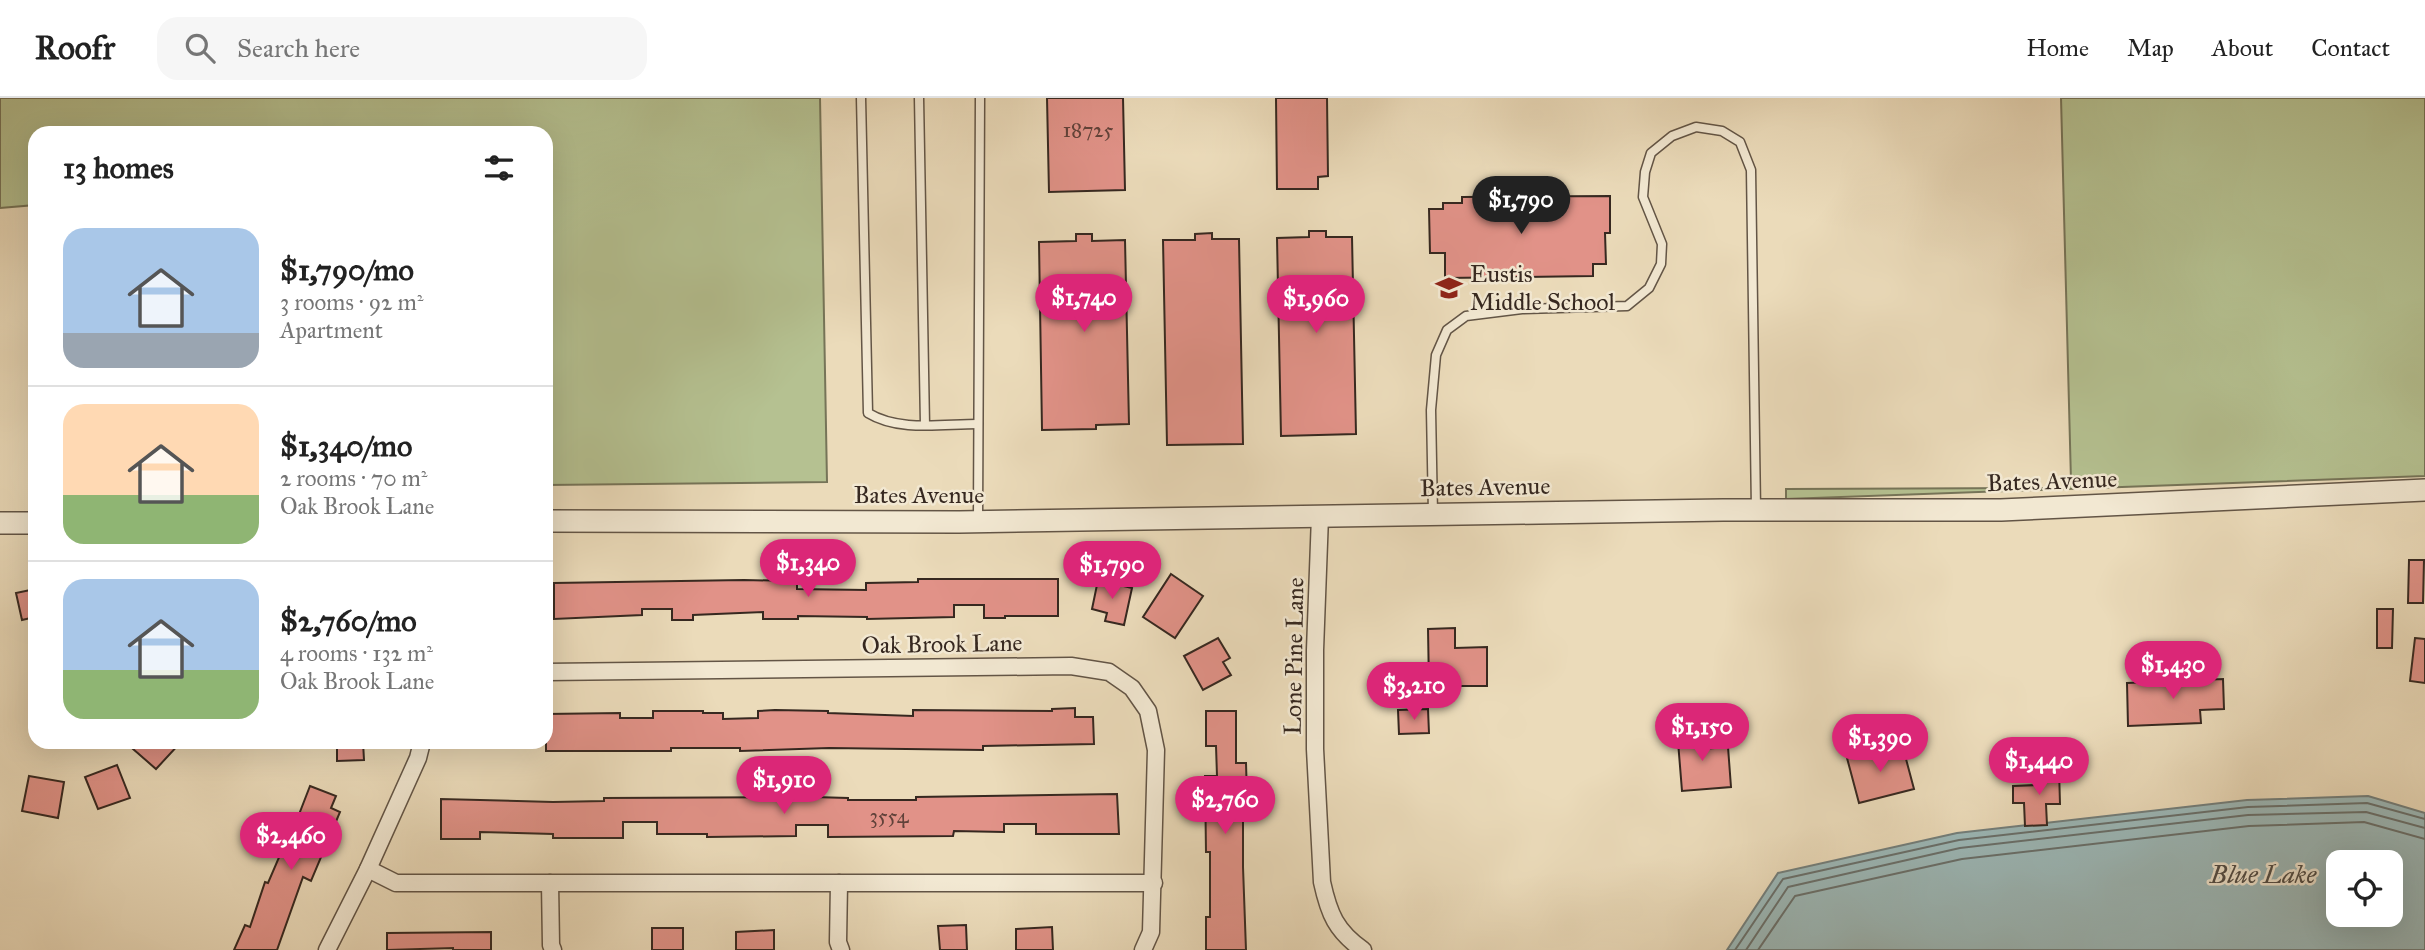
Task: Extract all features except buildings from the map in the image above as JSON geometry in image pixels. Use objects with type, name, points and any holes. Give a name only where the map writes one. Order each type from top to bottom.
[{"type":"street","name":"Bates Avenue","points":[[553,521],[978,521],[1756,510],[2001,510],[2425,490]]},
{"type":"street","name":"Lone Pine Lane","points":[[1320,516],[1315,650],[1315,749],[1322,882],[1327,904],[1337,927],[1363,950]]},
{"type":"street","points":[[0,523],[28,523]]},
{"type":"street","name":"Oak Brook Lane","points":[[553,672],[1071,666],[1109,672],[1132,688],[1148,711],[1156,750],[1151,932],[1143,950]]},
{"type":"street","points":[[327,950],[368,869],[420,749]]},
{"type":"street","points":[[368,869],[396,883],[1154,883]]},
{"type":"street","points":[[550,883],[551,945],[554,950]]},
{"type":"street","points":[[839,883],[838,942],[841,950]]},
{"type":"lane","points":[[861,98],[867,413],[892,422],[925,425],[978,424]]},
{"type":"lane","points":[[919,98],[925,425]]},
{"type":"lane","points":[[978,521],[979,98]]},
{"type":"lane","points":[[1433,514],[1431,410],[1436,355],[1447,330],[1465,316],[1522,309],[1627,306],[1648,288],[1661,264],[1662,244],[1643,197],[1644,172],[1651,153],[1672,136],[1696,127],[1722,131],[1740,142],[1751,170],[1756,510]]},
{"type":"green space","points":[[0,98],[820,98],[827,482],[553,485],[553,126],[28,126],[28,206],[0,208]]},
{"type":"green space","points":[[2061,98],[2425,98],[2425,476],[1786,499],[1786,489],[2068,486],[2071,481]]},
{"type":"water","name":"Blue Lake","points":[[2368,796],[2425,813],[2425,950],[1727,950],[1778,873],[1957,833],[2247,800]]},
{"type":"place","name":"Eustis Middle School","points":[[1449,288]]}]
